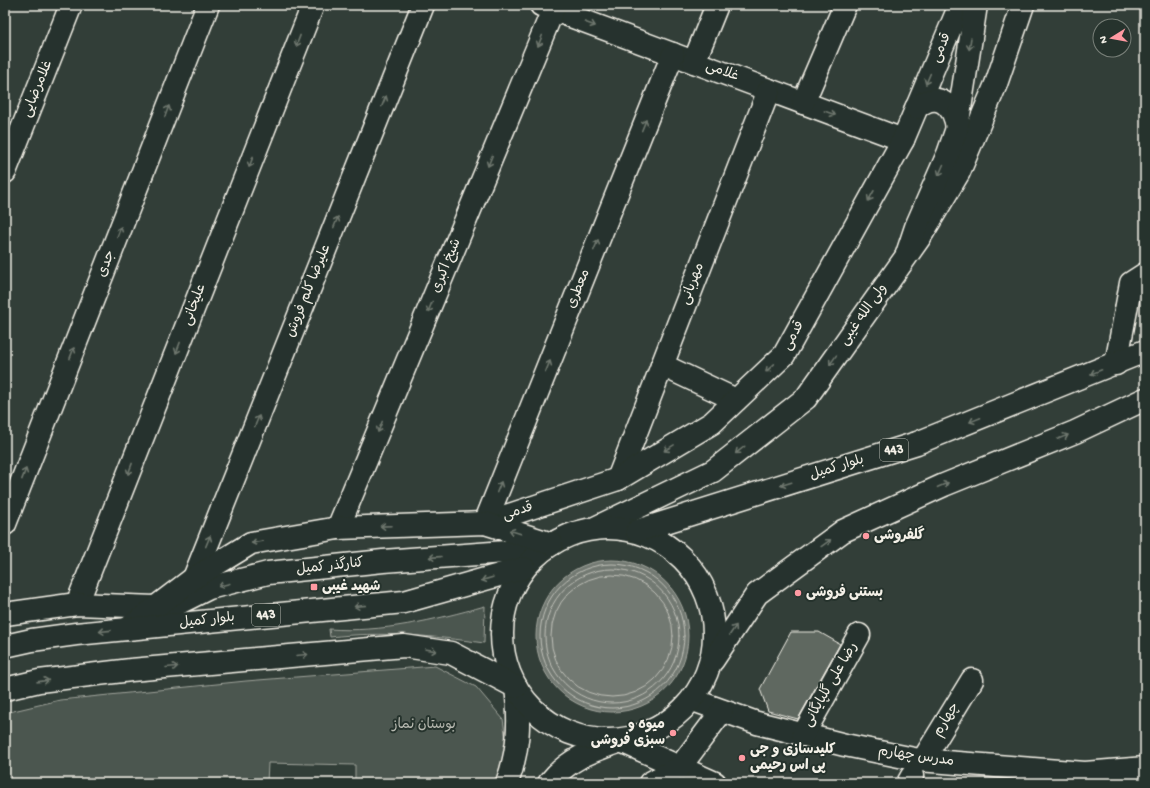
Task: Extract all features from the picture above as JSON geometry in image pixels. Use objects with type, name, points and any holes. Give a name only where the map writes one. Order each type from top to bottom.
[{"type":"street","name":"غلامرضایی","points":[[5,170],[71,5]]},
{"type":"street","name":"جدی","points":[[5,524],[208,5]]},
{"type":"street","name":"علیخانی","points":[[77,604],[313,5]]},
{"type":"street","name":"علیرضا کلم فروش","points":[[194,578],[423,5]]},
{"type":"street","points":[[694,62],[717,5]]},
{"type":"street","points":[[803,102],[845,5]]},
{"type":"street","name":"قدمی","points":[[485,523],[618,479],[712,423],[784,355],[903,140],[960,5]]},
{"type":"street","points":[[908,254],[916,227],[948,154],[957,128],[976,5]]},
{"type":"street","name":"ولی الله غیبی","points":[[595,528],[713,471],[806,398],[920,237],[958,172],[996,84],[1023,5]]},
{"type":"street","name":"غلامی","points":[[549,7],[903,140]]},
{"type":"street","name":"شیخ اکبری","points":[[338,528],[549,7]]},
{"type":"street","name":"معطری","points":[[485,523],[673,54]]},
{"type":"street","name":"مهربانی","points":[[618,479],[769,90]]},
{"type":"street","points":[[916,108],[929,100],[944,102],[953,112],[957,128]]},
{"type":"street","points":[[1116,364],[1131,283],[1145,274]]},
{"type":"street","name":"بلوار کمیل","points":[[637,531],[917,443],[1116,364],[1145,351]]},
{"type":"street","points":[[662,364],[736,400]]},
{"type":"street","points":[[711,663],[757,594],[843,531],[944,485],[1074,432],[1145,399]]},
{"type":"street","points":[[127,629],[194,578],[251,542],[338,528],[485,523],[548,546]]},
{"type":"street","points":[[507,783],[515,760],[519,711],[516,687],[504,657],[502,626],[509,596],[524,568],[548,546],[568,535],[595,528],[616,527],[637,531],[667,545],[692,567],[708,597],[715,630],[711,663],[704,682],[693,700],[673,720],[649,734],[621,740],[584,754],[557,772],[549,783]]},
{"type":"street","name":"کنارگذر کمیل","points":[[127,629],[209,588],[268,573],[548,546]]},
{"type":"street","name":"بلوار کمیل","points":[[5,646],[32,640],[127,629],[404,602],[524,568]]},
{"type":"street","points":[[5,614],[77,604],[156,607]]},
{"type":"street","name":"رضا علی گلپایگانی","points":[[803,735],[859,635]]},
{"type":"street","points":[[5,689],[39,681],[131,670],[404,646],[450,653],[516,687],[535,712],[560,730],[590,740],[621,740],[715,783]]},
{"type":"street","name":"چهارم","points":[[914,773],[972,680]]},
{"type":"street","name":"مدرس چهارم","points":[[693,700],[757,723],[845,745],[914,773],[1082,778],[1145,768]]},
{"type":"street","points":[[650,783],[680,767],[722,711]]},
{"type":"green space","points":[[485,606],[484,643],[446,638],[388,634],[330,637],[329,629],[349,630],[388,627],[447,616]]},
{"type":"green space","name":"بوستان نماز","points":[[435,666],[476,687],[503,719],[508,756],[493,783],[355,783],[355,765],[268,763],[267,783],[5,783],[5,713],[60,700],[246,681]]},
{"type":"water","points":[[605,560],[619,560],[634,563],[648,569],[666,582],[679,600],[685,614],[688,636],[685,658],[679,672],[666,690],[648,703],[634,709],[619,712],[605,712],[590,709],[576,703],[564,695],[553,684],[545,672],[539,658],[536,643],[536,629],[539,614],[545,600],[553,588],[564,577],[576,569],[590,563]]},
{"type":"building","points":[[791,632],[819,632],[840,644],[798,719],[768,711],[760,689]]},
{"type":"place","name":"گلفروشی","points":[[866,536]]},
{"type":"place","name":"شهید غیبی","points":[[314,587]]},
{"type":"place","name":"بستنی فروشی","points":[[798,593]]},
{"type":"place","name":"میوه و سبزی فروشی","points":[[673,733]]},
{"type":"place","name":"کلیدسازی و جی پی اس رحیمی","points":[[742,758]]}]
